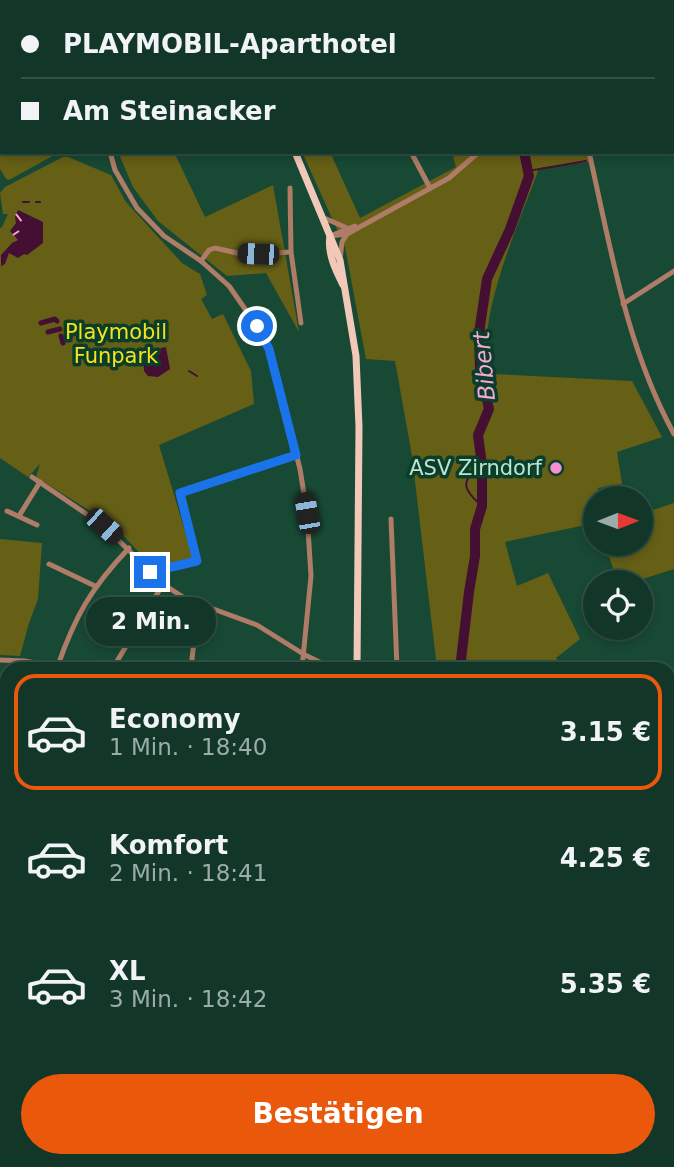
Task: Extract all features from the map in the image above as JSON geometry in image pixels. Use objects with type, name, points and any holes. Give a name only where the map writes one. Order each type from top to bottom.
[{"type":"main road","points":[[296,154],[335,243],[352,327],[359,393],[358,662]]},
{"type":"main road","points":[[330,236],[328,245],[344,286]]},
{"type":"street","points":[[111,154],[115,170],[137,208],[164,236],[201,261],[229,286],[257,326],[269,349],[296,455],[307,513],[310,564],[303,662]]},
{"type":"street","points":[[412,154],[430,188]]},
{"type":"street","points":[[330,236],[361,225],[449,178],[477,154]]},
{"type":"street","points":[[589,154],[623,304],[646,377],[674,434]]},
{"type":"street","points":[[290,188],[291,253],[301,323]]},
{"type":"street","points":[[324,218],[347,231]]},
{"type":"street","points":[[340,260],[342,242],[347,231]]},
{"type":"street","points":[[201,261],[209,250],[215,248],[237,253],[291,253]]},
{"type":"street","points":[[623,304],[674,271]]},
{"type":"street","points":[[150,572],[197,561],[180,493],[296,455]]},
{"type":"street","points":[[32,477],[104,526],[163,584],[198,605],[257,625],[319,662]]},
{"type":"street","points":[[19,516],[40,482]]},
{"type":"street","points":[[7,511],[37,525]]},
{"type":"street","points":[[391,519],[397,662]]},
{"type":"street","points":[[59,662],[75,621],[94,586],[129,548]]},
{"type":"street","points":[[49,564],[94,586]]},
{"type":"street","points":[[117,662],[163,584]]},
{"type":"street","points":[[192,662],[198,605]]},
{"type":"street","points":[[0,660],[29,662]]},
{"type":"green space","points":[[0,154],[56,154],[9,180],[0,169]]},
{"type":"green space","points":[[119,154],[175,154],[205,217],[273,185],[299,332],[266,273],[227,276],[158,221],[133,187]]},
{"type":"green space","points":[[303,154],[331,154],[360,218],[456,167],[453,154],[587,154],[589,162],[539,168],[503,267],[489,320],[486,345],[487,369],[495,374],[632,381],[662,437],[617,452],[622,484],[583,486],[583,526],[505,542],[517,586],[548,573],[580,639],[556,658],[559,662],[436,662],[412,456],[395,361],[366,359],[345,247]]},
{"type":"green space","name":"Playmobil Funpark","points":[[63,157],[111,175],[126,202],[182,263],[200,274],[207,295],[201,299],[212,319],[223,314],[251,371],[254,404],[159,445],[193,558],[154,568],[114,526],[36,477],[40,464],[28,477],[0,458],[0,228],[8,214],[3,214],[0,193],[5,187]]},
{"type":"green space","points":[[674,503],[674,569],[653,576],[653,570],[614,570],[609,556],[653,556],[653,510]]},
{"type":"green space","points":[[0,539],[42,543],[38,599],[20,656],[0,655]]},
{"type":"shaded area","points":[[18,210],[43,222],[43,243],[18,258],[9,253],[5,264],[1,266],[1,255],[18,240],[10,231],[16,223]]},
{"type":"shaded area","points":[[166,347],[170,369],[158,377],[148,376],[144,371],[143,355],[149,352],[159,355],[161,348]]},
{"type":"waterway","name":"Bibert","points":[[462,662],[475,556],[475,529],[482,506],[482,465],[478,435],[489,409],[480,369],[479,333],[487,279],[510,229],[529,176],[524,154]]},
{"type":"waterway","points":[[528,171],[586,161]]},
{"type":"waterway","points":[[23,202],[29,202]]},
{"type":"waterway","points":[[41,323],[55,319],[57,321]]},
{"type":"waterway","points":[[48,332],[60,329]]},
{"type":"waterway","points":[[67,335],[73,334]]},
{"type":"waterway","points":[[61,336],[63,343]]},
{"type":"waterway","points":[[189,371],[197,376]]},
{"type":"waterway","points":[[482,465],[470,475],[466,485],[470,495],[482,506]]},
{"type":"ferry route","points":[[16,214],[22,222]]},
{"type":"ferry route","points":[[13,235],[19,231]]},
{"type":"place","name":"ASV Zirndorf","points":[[556,468]]},
{"type":"route","points":[[150,572],[197,561],[180,493],[296,455],[269,349],[257,326]]}]
